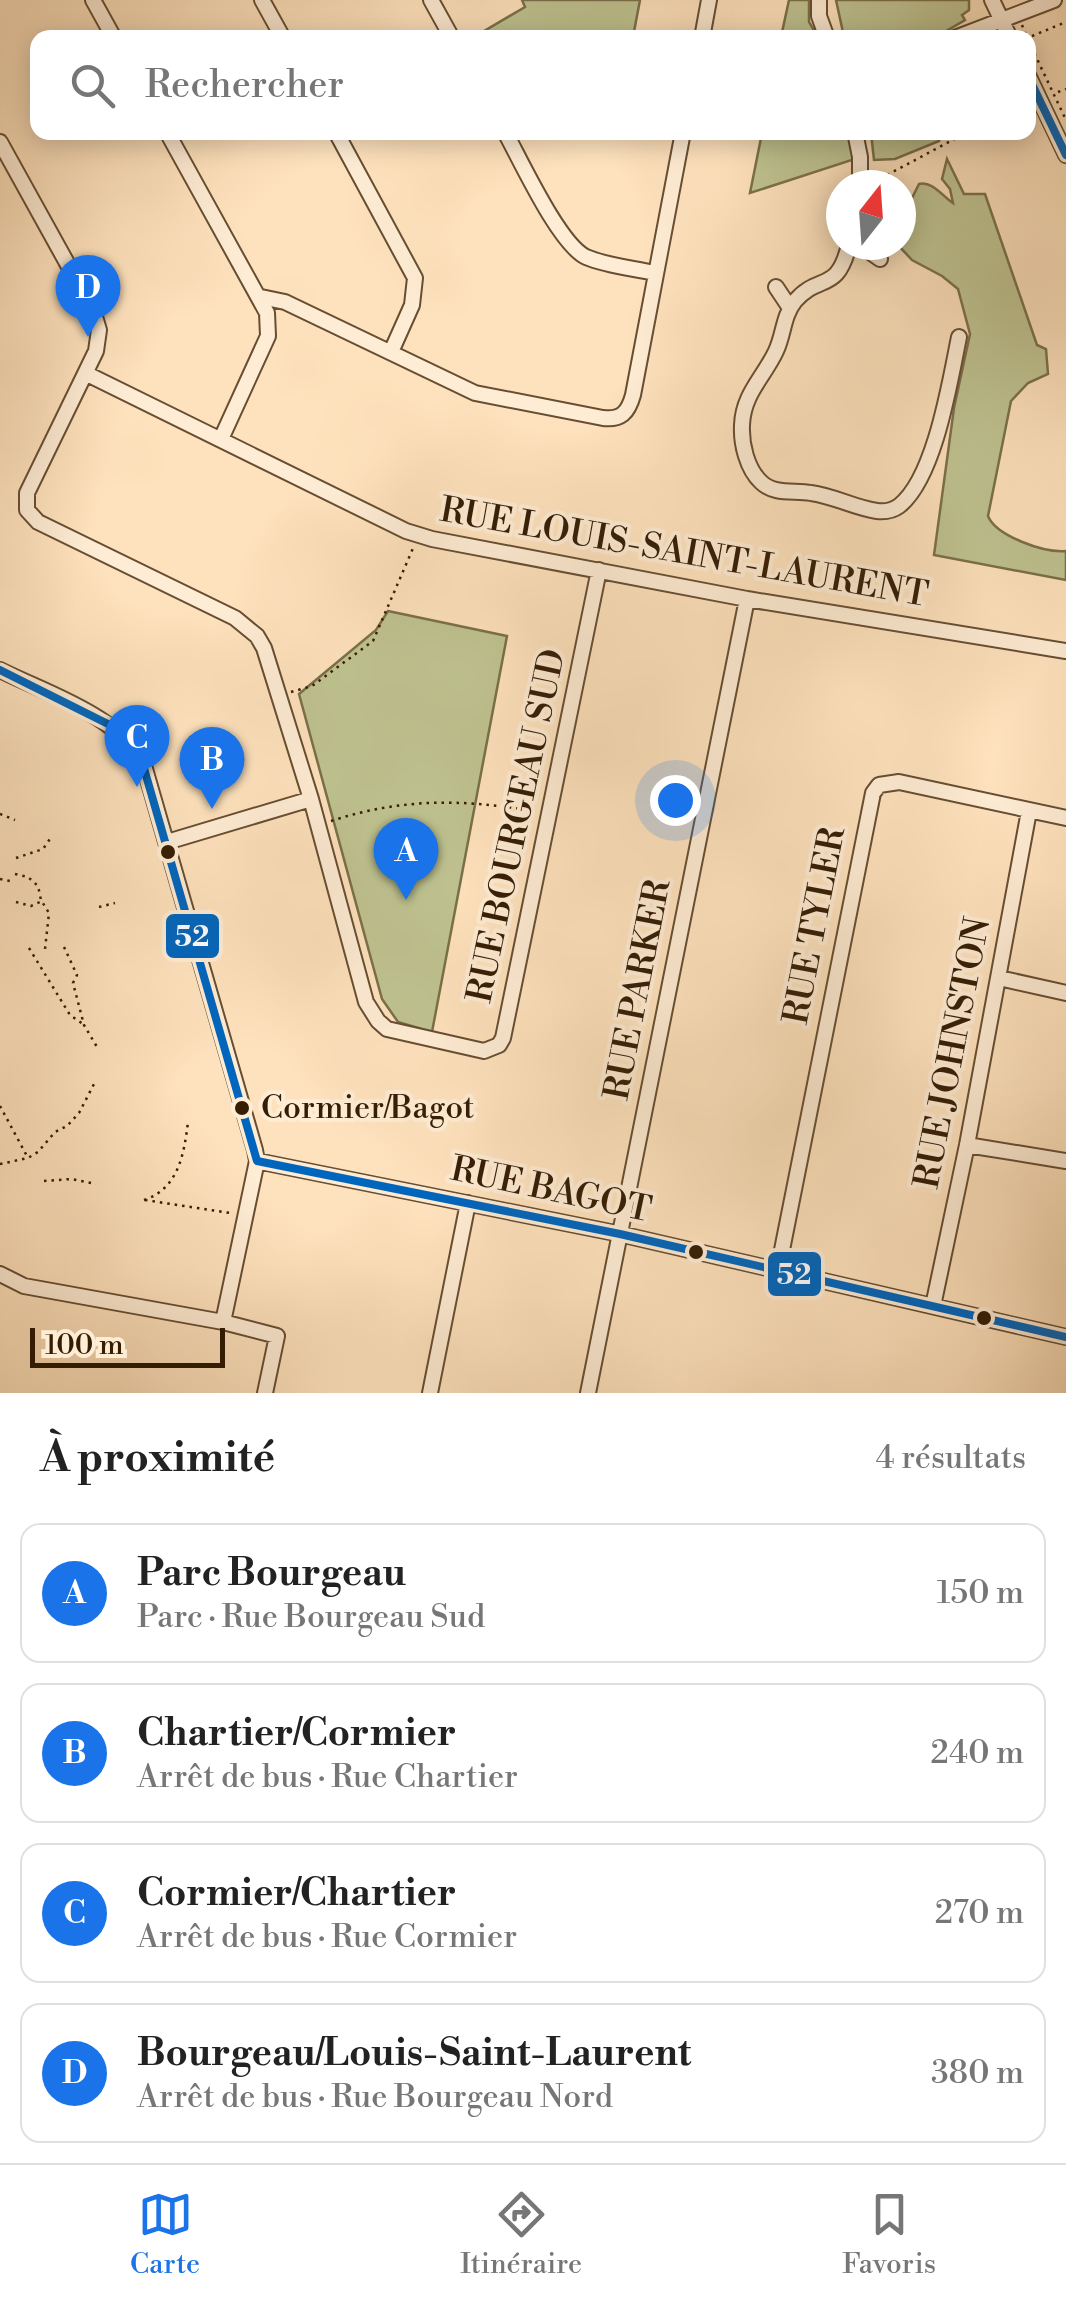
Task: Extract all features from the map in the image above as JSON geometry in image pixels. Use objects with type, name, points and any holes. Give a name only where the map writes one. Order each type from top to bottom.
[{"type":"street","points":[[93,0],[110,30]]},
{"type":"street","points":[[262,0],[279,30]]},
{"type":"street","points":[[431,0],[448,30]]},
{"type":"street","points":[[704,30],[710,0]]},
{"type":"street","points":[[818,0],[824,30]]},
{"type":"street","points":[[992,0],[1006,30]]},
{"type":"street","points":[[973,30],[1054,0]]},
{"type":"street","points":[[1036,92],[1066,155]]},
{"type":"street","points":[[172,140],[267,313],[268,336],[221,439]]},
{"type":"street","points":[[340,140],[414,278],[412,304],[391,352]]},
{"type":"street","points":[[510,140],[560,229],[577,251],[600,262],[655,273]]},
{"type":"street","points":[[261,297],[285,302],[475,394],[603,418],[621,416],[633,395],[681,140]]},
{"type":"street","points":[[857,140],[860,170]]},
{"type":"street","points":[[0,142],[96,319],[98,340],[87,374]]},
{"type":"street","points":[[844,260],[839,274],[815,280],[790,308],[777,350],[748,396],[742,439],[752,470],[770,488],[812,493],[880,512],[894,510],[909,495],[938,436],[959,337]]},
{"type":"street","points":[[776,287],[790,308]]},
{"type":"street","name":"RUE LOUIS-SAINT-LAURENT","points":[[87,374],[418,535],[747,599],[1066,651]]},
{"type":"street","name":"RUE BOURGEAU SUD","points":[[87,374],[27,493],[30,516],[246,626],[264,648],[311,799],[366,1002],[378,1021],[400,1034],[484,1051],[499,1045],[504,1038],[599,570]]},
{"type":"street","name":"RUE PARKER","points":[[588,1393],[747,599]]},
{"type":"street","points":[[0,670],[98,718],[123,736],[141,758],[256,1161],[222,1322]]},
{"type":"street","name":"RUE TYLER","points":[[778,1270],[873,793],[879,785],[900,782],[1066,818]]},
{"type":"street","points":[[167,842],[311,799]]},
{"type":"street","name":"RUE JOHNSTON","points":[[933,1306],[1029,810]]},
{"type":"street","points":[[999,978],[1066,993]]},
{"type":"street","points":[[967,1144],[1066,1162]]},
{"type":"street","name":"RUE BAGOT","points":[[256,1161],[620,1234],[1066,1337]]},
{"type":"street","points":[[430,1393],[468,1203]]},
{"type":"street","points":[[0,1274],[24,1286],[222,1322],[277,1336],[265,1393]]},
{"type":"path","points":[[1036,35],[1066,22]]},
{"type":"path","points":[[1036,52],[1066,120]]},
{"type":"path","points":[[1058,92],[1066,88]]},
{"type":"path","points":[[896,170],[953,140]]},
{"type":"path","points":[[278,694],[312,686],[374,641],[418,535]]},
{"type":"path","points":[[318,824],[365,810],[434,800],[551,813]]},
{"type":"path","points":[[0,814],[14,820]]},
{"type":"path","points":[[16,858],[43,850],[52,836]]},
{"type":"path","points":[[15,874],[28,877],[38,886],[49,914],[45,949]]},
{"type":"path","points":[[0,879],[14,882]]},
{"type":"path","points":[[16,902],[31,906],[42,902]]},
{"type":"path","points":[[99,907],[115,902]]},
{"type":"path","points":[[64,946],[77,975],[73,983],[84,1025],[97,1047]]},
{"type":"path","points":[[30,948],[70,1015],[84,1025]]},
{"type":"path","points":[[0,1164],[28,1158],[79,1114],[94,1084]]},
{"type":"path","points":[[0,1106],[28,1158]]},
{"type":"path","points":[[188,1122],[185,1150],[172,1181],[163,1192],[144,1200],[230,1214]]},
{"type":"path","points":[[44,1181],[71,1179],[96,1184]]},
{"type":"green space","points":[[522,0],[640,0],[634,30],[486,30],[525,7]]},
{"type":"green space","points":[[789,0],[809,0],[809,22],[814,30],[783,30]]},
{"type":"green space","points":[[836,0],[969,0],[969,10],[962,15],[965,20],[948,30],[842,30]]},
{"type":"green space","points":[[761,140],[853,140],[855,159],[750,193]]},
{"type":"green space","points":[[872,140],[939,141],[895,159],[874,160]]},
{"type":"green space","points":[[947,159],[964,194],[985,194],[1037,345],[1046,349],[1048,374],[1028,383],[1011,401],[988,516],[1000,530],[1022,542],[1066,551],[1066,580],[934,555],[954,408],[970,334],[958,289],[912,260],[916,260],[916,190],[919,184],[933,187],[953,203],[950,189],[942,179]]},
{"type":"green space","points":[[388,611],[507,636],[432,1032],[398,1022],[382,999],[299,694],[376,630]]},
{"type":"transit line","name":"52","points":[[1036,93],[1066,155]]},
{"type":"transit line","name":"52","points":[[0,670],[112,726],[141,758],[257,1161],[620,1234],[1066,1337]]},
{"type":"place","name":"Bourgeau/Louis-Saint-Laurent","points":[[88,337]]},
{"type":"place","name":"Cormier/Chartier","points":[[137,787]]},
{"type":"place","name":"Chartier/Cormier","points":[[212,809]]},
{"type":"place","name":"Parc Bourgeau","points":[[406,900]]},
{"type":"place","name":"Cormier/Bagot","points":[[242,1108]]}]
